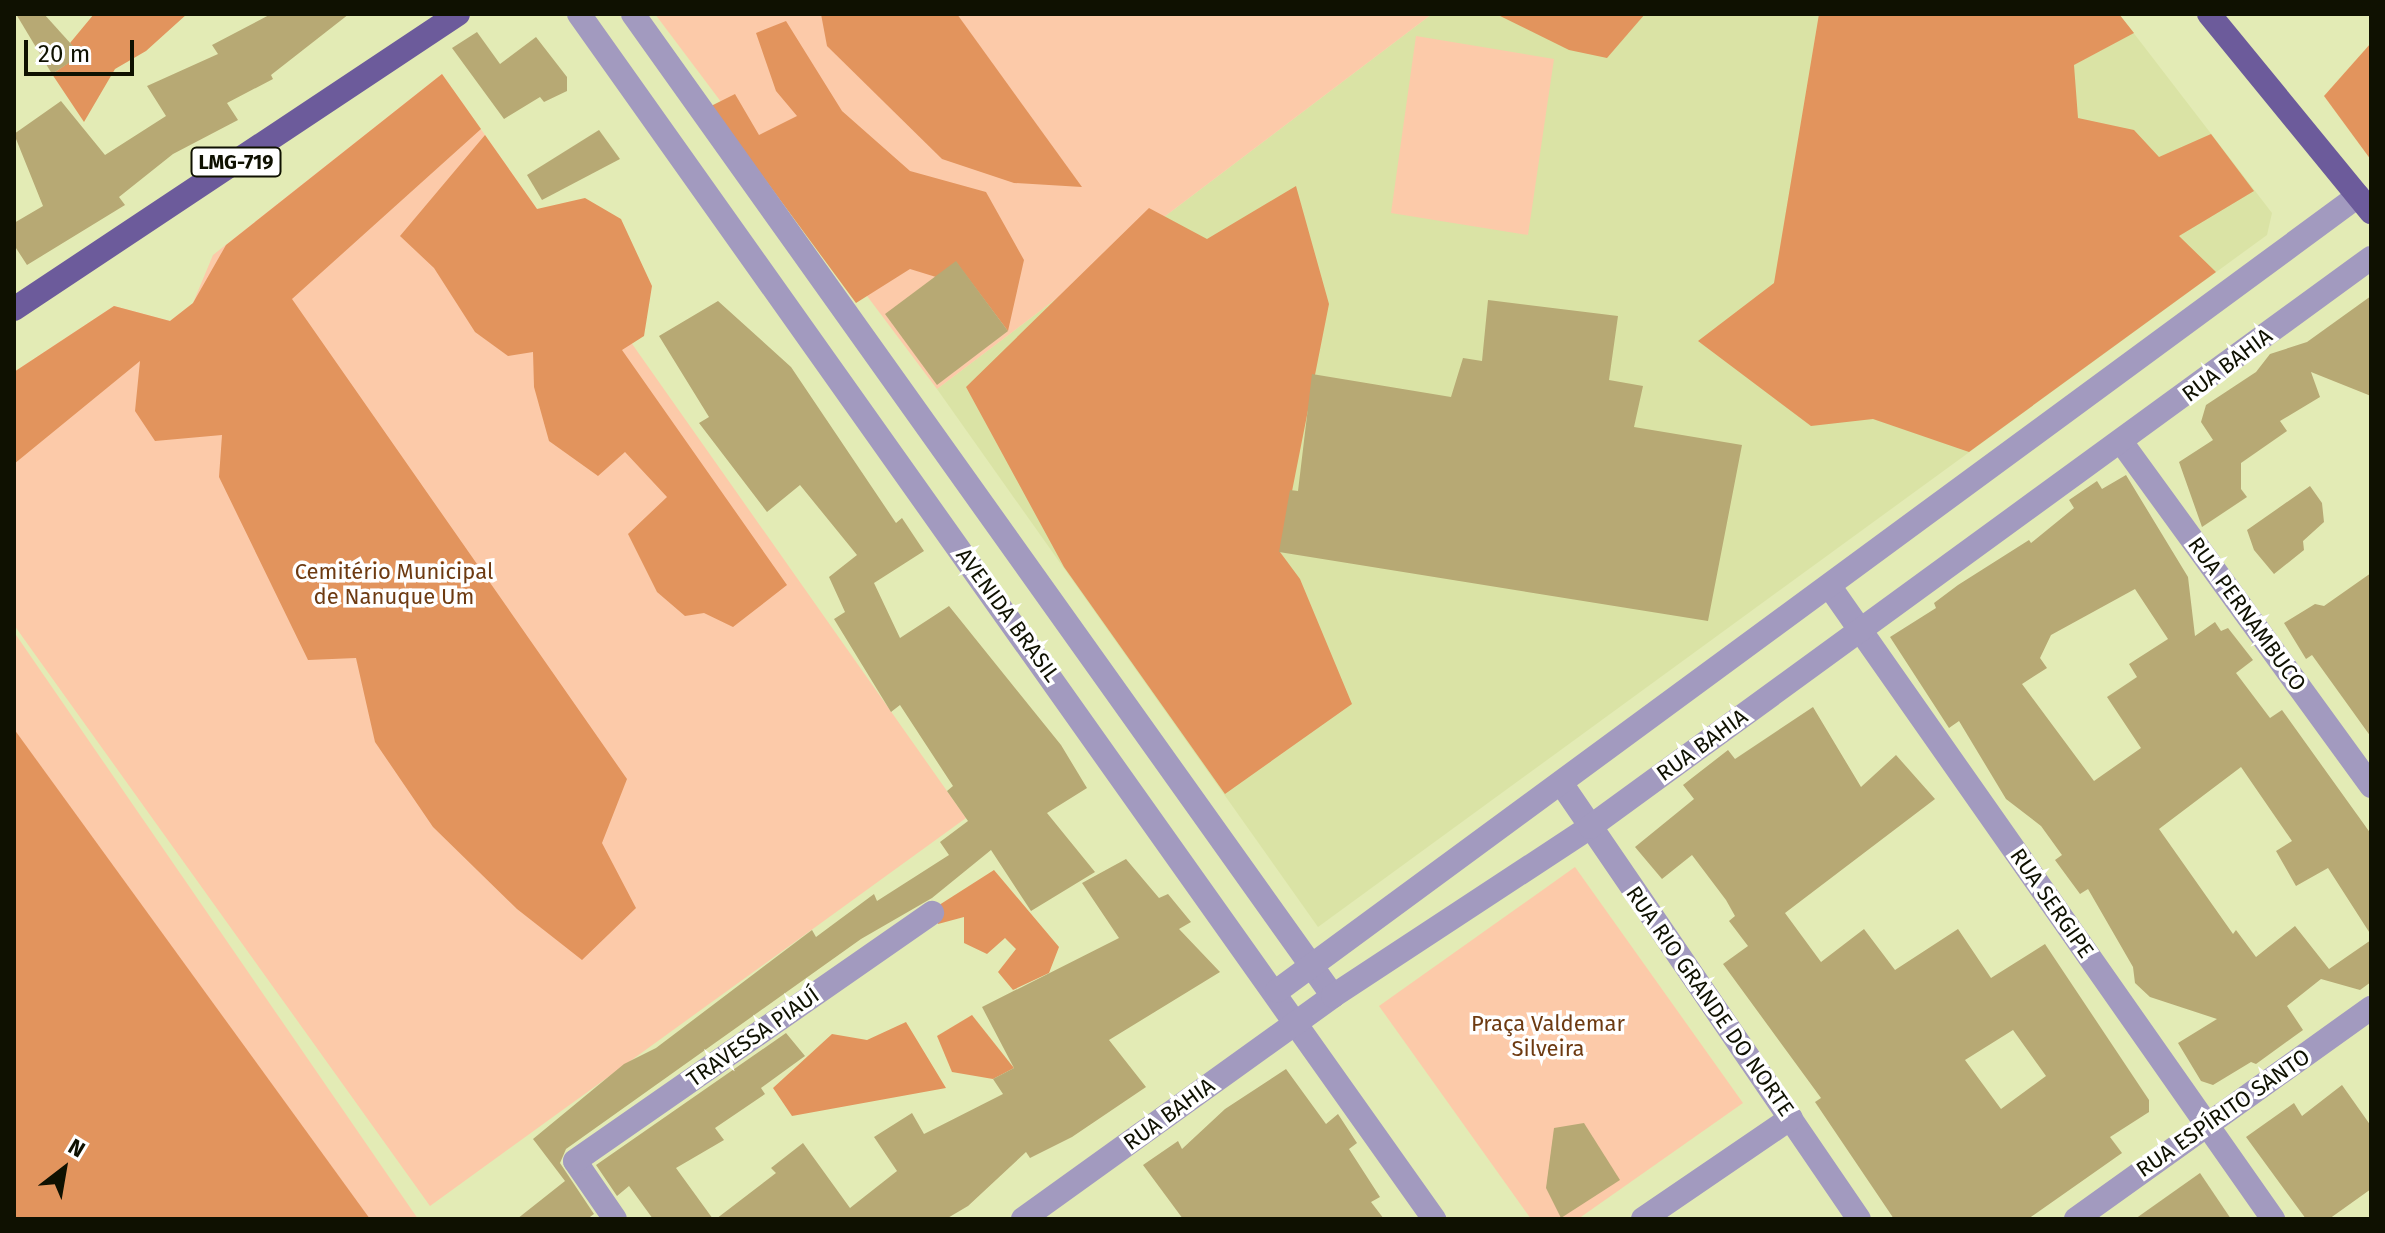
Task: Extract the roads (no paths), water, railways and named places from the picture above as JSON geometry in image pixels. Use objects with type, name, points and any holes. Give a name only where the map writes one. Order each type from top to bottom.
[{"type":"main road","name":"LMG-719","points":[[16,305],[458,14]]},
{"type":"main road","points":[[2209,14],[2365,204]]},
{"type":"street","name":"AVENIDA BRASIL","points":[[579,14],[1277,991],[1434,1219]]},
{"type":"street","name":"AVENIDA BRASIL","points":[[633,14],[1333,996]]},
{"type":"street","points":[[1277,991],[1830,587],[2365,204]]},
{"type":"street","name":"RUA BAHIA","points":[[1023,1219],[1333,996],[1590,827],[1861,628],[2122,443],[2371,258]]},
{"type":"street","name":"RUA PERNAMBUCO","points":[[2122,443],[2371,786]]},
{"type":"street","name":"RUA SERGIPE","points":[[1830,587],[2273,1219]]},
{"type":"street","name":"RUA RIO GRANDE DO NORTE","points":[[1561,783],[1859,1219]]},
{"type":"street","name":"TRAVESSA PIAUÍ","points":[[615,1219],[575,1161],[932,913]]},
{"type":"street","name":"RUA ESPÍRITO SANTO","points":[[2076,1219],[2371,1008]]},
{"type":"street","points":[[1643,1219],[1791,1118]]},
{"type":"park label","name":"Cemitério Municipal de Nanuque Um","points":[[394,584]]},
{"type":"park label","name":"Praça Valdemar Silveira","points":[[1548,1036]]}]
